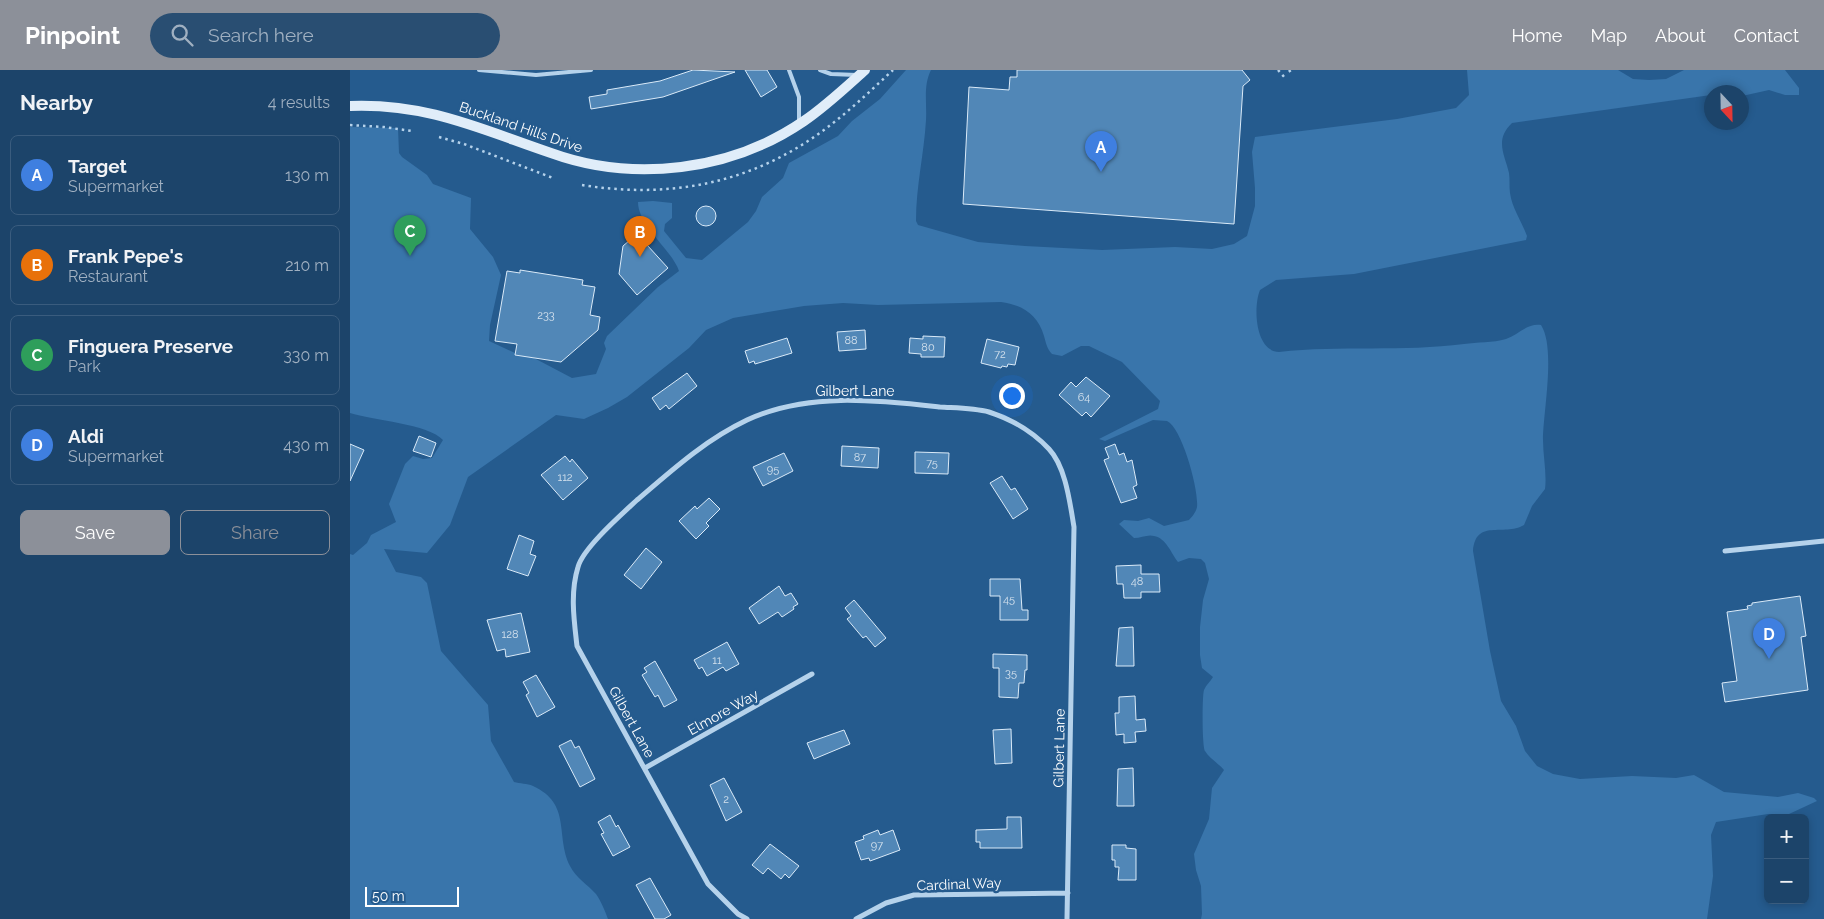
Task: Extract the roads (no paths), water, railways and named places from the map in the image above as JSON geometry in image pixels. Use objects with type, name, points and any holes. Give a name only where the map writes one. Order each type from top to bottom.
[{"type":"street","name":"Buckland Hills Drive","points":[[350,106],[385,106],[440,114],[569,159],[606,167],[634,170],[688,166],[725,158],[765,143],[799,124],[862,73]]},
{"type":"street","name":"Gilbert Lane","points":[[747,919],[738,914],[708,884],[577,646],[572,607],[578,566],[604,531],[674,468],[708,441],[747,420],[785,407],[817,401],[888,401],[988,412],[1019,425],[1050,450],[1067,485],[1074,527],[1067,919]]},
{"type":"street","points":[[1725,550],[1824,541]]},
{"type":"street","name":"Elmore Way","points":[[645,768],[812,674]]},
{"type":"street","name":"Cardinal Way","points":[[856,919],[886,903],[914,895],[1068,893]]},
{"type":"lane","points":[[479,70],[536,75],[591,70]]},
{"type":"lane","points":[[789,70],[799,97],[799,124]]},
{"type":"lane","points":[[820,70],[831,74],[862,73]]},
{"type":"place","name":"Target","points":[[1101,172]]},
{"type":"place","name":"Finguera Preserve","points":[[410,256]]},
{"type":"place","name":"Frank Pepe's","points":[[640,257]]},
{"type":"place","name":"Aldi","points":[[1769,659]]}]
